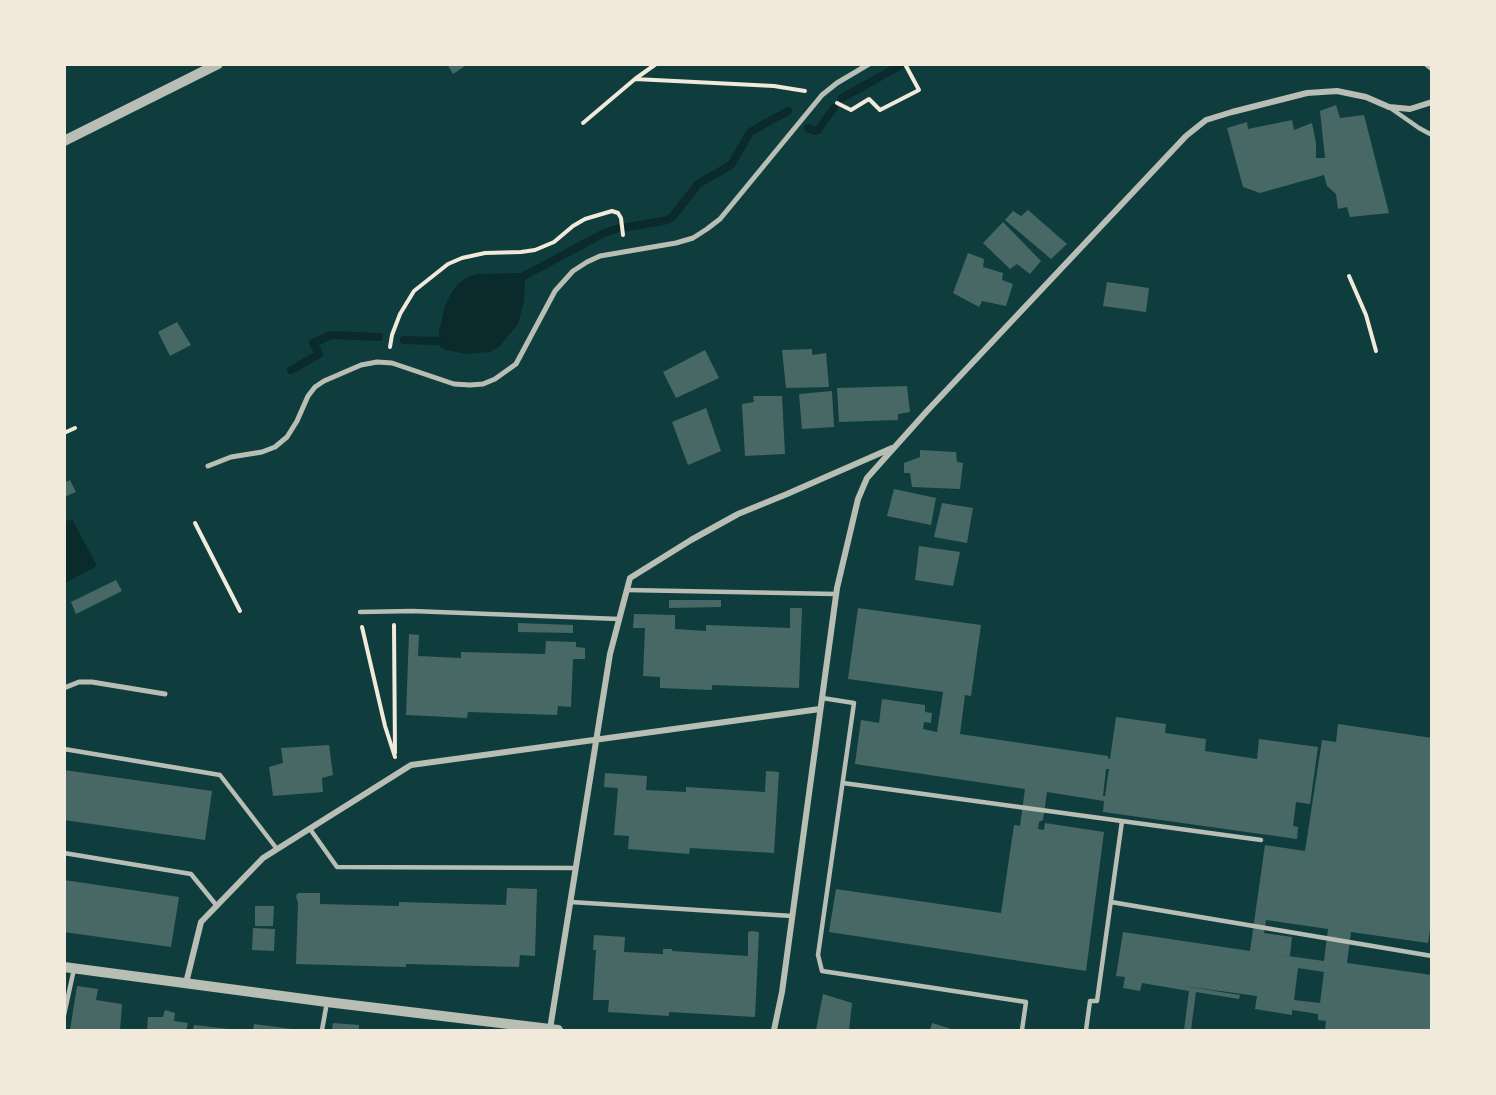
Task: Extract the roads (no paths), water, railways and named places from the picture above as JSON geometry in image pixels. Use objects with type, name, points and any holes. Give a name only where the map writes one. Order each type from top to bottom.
[{"type":"street","points":[[64,141],[218,64]]},
{"type":"street","points":[[208,466],[275,447],[287,437],[315,387],[361,365],[376,362],[392,363],[454,384],[483,384],[495,379],[516,364],[555,291],[573,271],[600,256],[676,243],[693,238],[707,229],[720,219],[822,95],[869,64]]},
{"type":"street","points":[[1426,64],[1431,69]]},
{"type":"street","points":[[774,1030],[782,992],[836,594],[858,499],[867,478],[1186,136],[1206,120],[1307,93],[1337,91],[1366,97],[1389,107],[1410,109],[1431,102]]},
{"type":"street","points":[[69,968],[554,1030],[576,868],[610,654],[630,578],[738,514],[894,447]]},
{"type":"street","points":[[64,688],[80,682],[92,682],[165,694]]},
{"type":"street","points":[[186,983],[201,922],[263,858],[411,765],[820,709]]},
{"type":"lane","points":[[1389,107],[1431,135]]},
{"type":"lane","points":[[627,590],[836,594]]},
{"type":"lane","points":[[360,612],[394,611],[619,619]]},
{"type":"lane","points":[[822,698],[854,703],[818,955],[822,971],[1026,1002],[1022,1030]]},
{"type":"lane","points":[[64,749],[220,775],[277,849]]},
{"type":"lane","points":[[843,783],[1261,840]]},
{"type":"lane","points":[[1086,1030],[1090,1000],[1097,1001],[1122,821]]},
{"type":"lane","points":[[310,829],[338,867],[576,868]]},
{"type":"lane","points":[[64,853],[191,874],[217,906]]},
{"type":"lane","points":[[571,902],[792,916]]},
{"type":"lane","points":[[1111,902],[1431,956]]},
{"type":"lane","points":[[64,1015],[69,968]]},
{"type":"lane","points":[[322,1030],[327,1002]]},
{"type":"water","points":[[522,273],[525,281],[524,302],[518,324],[499,347],[489,352],[468,354],[446,350],[439,346],[439,332],[445,306],[458,284],[477,274]]},
{"type":"water","points":[[72,519],[97,566],[65,583],[65,522]]},
{"type":"waterway","points":[[842,98],[901,65]]},
{"type":"waterway","points":[[808,128],[818,130],[834,108]]},
{"type":"waterway","points":[[524,276],[604,233],[668,220],[698,184],[731,165],[750,132],[788,111]]},
{"type":"waterway","points":[[291,370],[319,354],[313,343],[331,335],[379,337]]},
{"type":"waterway","points":[[404,340],[438,341]]}]
